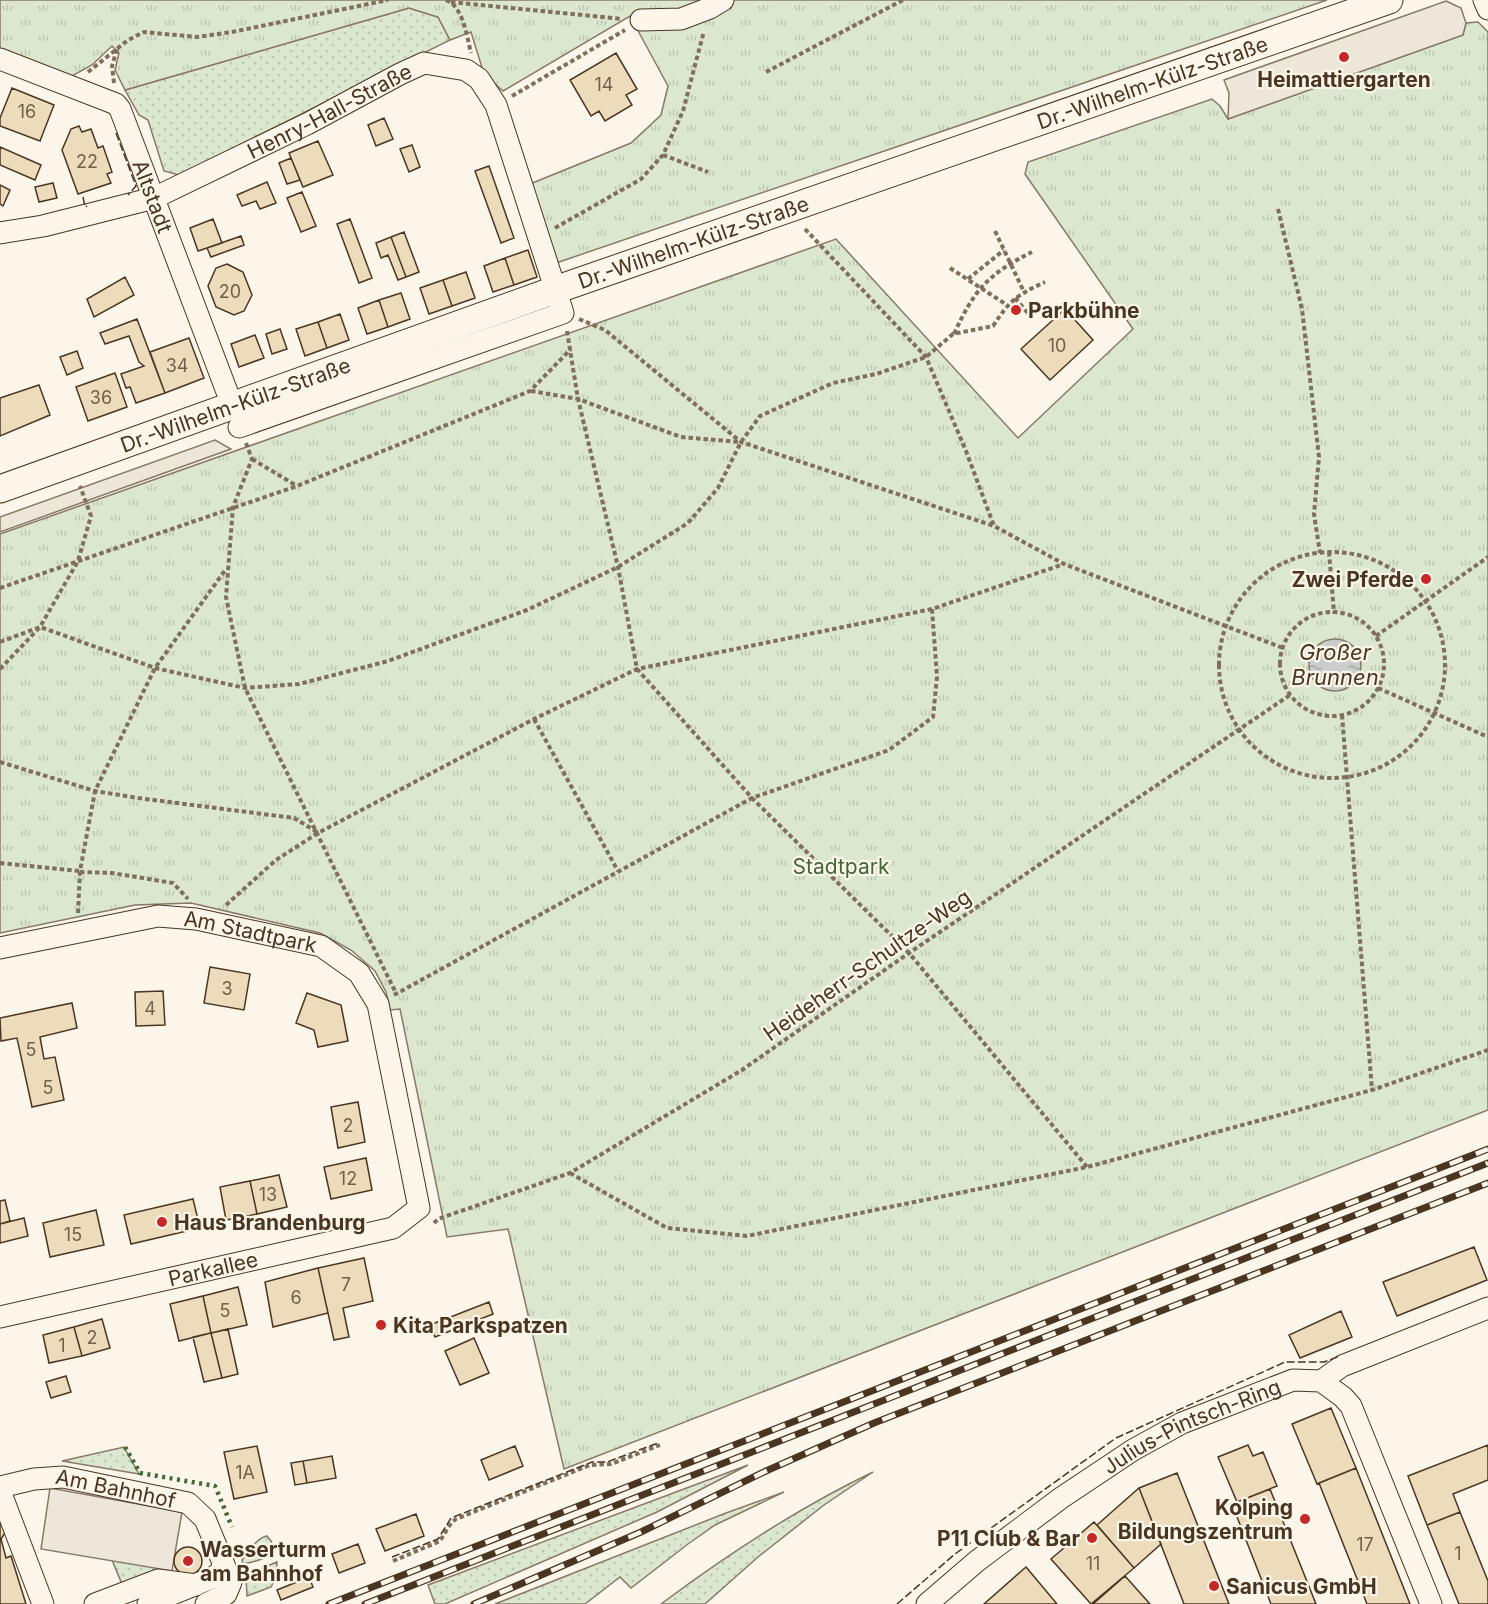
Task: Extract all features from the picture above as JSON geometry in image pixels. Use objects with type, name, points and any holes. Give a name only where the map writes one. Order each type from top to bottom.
[{"type":"main road","name":"Dr.-Wilhelm-Külz-Straße","points":[[0,489],[236,416],[1389,0]]},
{"type":"street","points":[[1484,0],[1488,9]]},
{"type":"street","points":[[641,20],[681,19],[716,4]]},
{"type":"street","points":[[0,59],[116,104]]},
{"type":"street","name":"Henry-Hall-Straße","points":[[0,233],[43,226],[154,198],[307,124],[424,63],[466,70],[479,79]]},
{"type":"street","points":[[479,79],[496,105],[559,301]]},
{"type":"street","name":"Altstadt","points":[[116,104],[120,109],[236,416]]},
{"type":"street","name":"Am Stadtpark","points":[[0,948],[158,916],[211,922],[321,946],[359,973],[378,1004],[419,1208]]},
{"type":"street","name":"Parkallee","points":[[0,1317],[393,1228],[419,1208]]},
{"type":"street","points":[[1431,1604],[1351,1406],[1344,1397],[1321,1381],[1342,1366],[1488,1308]]},
{"type":"street","name":"Julius-Pintsch-Ring","points":[[940,1600],[994,1548],[1053,1504],[1160,1434],[1232,1402],[1293,1380],[1321,1381]]},
{"type":"street","name":"Am Bahnhof","points":[[0,1489],[33,1479],[63,1477],[188,1503],[205,1519],[229,1575],[230,1586],[226,1594],[210,1602]]},
{"type":"street","points":[[0,1489],[43,1604]]},
{"type":"street","points":[[148,1604],[214,1577],[224,1564]]},
{"type":"street","points":[[95,1604],[158,1580],[196,1585]]},
{"type":"path","points":[[71,86],[117,48],[144,32],[197,36],[232,32],[388,0]]},
{"type":"path","points":[[446,0],[641,20]]},
{"type":"path","points":[[766,72],[903,0]]},
{"type":"path","points":[[451,2],[458,11],[479,79]]},
{"type":"path","points":[[538,237],[641,179],[663,155],[683,111],[716,4]]},
{"type":"path","points":[[496,105],[641,20]]},
{"type":"path","points":[[116,104],[112,66],[117,48]]},
{"type":"path","points":[[663,155],[708,172]]},
{"type":"path","points":[[1278,209],[1302,309],[1319,458],[1314,514],[1320,553]]},
{"type":"path","points":[[805,229],[926,357],[966,451],[994,526]]},
{"type":"path","points":[[995,231],[1024,292]]},
{"type":"path","points":[[968,279],[1004,250]]},
{"type":"path","points":[[0,642],[40,627],[155,668],[245,688],[299,684],[388,662],[527,610],[618,567],[688,523],[718,488],[741,442],[760,416],[833,382],[876,374],[926,357],[954,334],[965,308],[980,287],[1010,263],[1032,252]]},
{"type":"path","points":[[950,268],[1007,305]]},
{"type":"path","points":[[954,334],[993,326],[1007,305],[1015,298],[1045,282]]},
{"type":"path","points":[[1015,298],[1032,318]]},
{"type":"path","points":[[559,301],[605,330],[741,442]]},
{"type":"path","points":[[0,588],[297,486],[530,391],[571,348],[578,399],[618,567],[637,669],[752,798],[909,953],[1087,1167]]},
{"type":"path","points":[[530,391],[578,399],[681,437],[741,442],[994,526],[1065,564],[1283,648]]},
{"type":"path","points":[[236,416],[252,459],[297,486]]},
{"type":"path","points":[[252,459],[233,507],[226,597],[245,688],[397,993]]},
{"type":"path","points":[[0,669],[40,627],[78,561],[92,516],[80,486]]},
{"type":"path","points":[[1329,552],[1334,613]]},
{"type":"path","points":[[1320,553],[1366,556],[1401,574],[1426,601],[1441,631],[1446,667],[1440,702],[1423,734],[1397,759],[1365,774],[1329,779],[1294,772],[1260,753],[1235,724],[1221,688],[1220,649],[1232,611],[1256,581],[1289,560],[1320,553]]},
{"type":"path","points":[[1376,636],[1488,557]]},
{"type":"path","points":[[0,863],[112,873],[173,883],[211,922],[236,895],[276,860],[318,833],[534,719],[637,669],[932,609],[1065,564]]},
{"type":"path","points":[[77,932],[80,871],[95,791],[155,668],[227,568]]},
{"type":"path","points":[[378,1004],[752,798],[889,750],[933,717],[937,677],[932,609]]},
{"type":"path","points":[[1334,613],[1352,616],[1365,624],[1376,636],[1382,650],[1384,666],[1382,682],[1374,696],[1363,707],[1334,717],[1318,715],[1304,708],[1290,695],[1281,671],[1283,648],[1294,629],[1306,619],[1334,613]]},
{"type":"path","points":[[1378,688],[1488,737]]},
{"type":"path","name":"Heideherr-Schultze-Weg","points":[[438,1219],[570,1173],[742,1070],[909,953],[1290,695]]},
{"type":"path","points":[[1342,715],[1372,1090]]},
{"type":"path","points":[[534,719],[618,871]]},
{"type":"path","points":[[0,762],[95,791],[294,818],[318,833]]},
{"type":"path","points":[[570,1173],[667,1228],[747,1236],[1087,1167],[1372,1090],[1488,1050]]},
{"type":"path","points":[[393,1561],[440,1541],[456,1519],[590,1465],[611,1464],[660,1445]]},
{"type":"green space","points":[[0,0],[1327,0],[556,263],[530,184],[631,143],[661,115],[668,86],[630,16],[503,91],[484,74],[471,32],[450,40],[438,17],[409,8],[125,90],[115,70],[119,53],[112,46],[92,65],[72,76],[0,49]]},
{"type":"green space","points":[[409,8],[438,17],[450,40],[179,175],[164,171],[148,120],[139,115],[125,90]]},
{"type":"green space","name":"Stadtpark","points":[[1478,22],[1488,32],[1488,1110],[564,1469],[508,1229],[447,1237],[400,1009],[390,1010],[386,992],[375,971],[351,950],[320,933],[191,903],[135,905],[0,933],[0,534],[836,239],[1018,438],[1133,329],[1025,174],[1028,162],[1212,99],[1220,106],[1228,119],[1463,35],[1466,23]]},
{"type":"green space","points":[[124,1447],[139,1474],[62,1461]]},
{"type":"green space","points":[[748,1465],[657,1512],[445,1604],[435,1604],[428,1585]]},
{"type":"green space","points":[[873,1472],[824,1505],[758,1557],[705,1604],[661,1604],[764,1533]]},
{"type":"green space","points":[[784,1492],[715,1525],[631,1588],[620,1577],[585,1604],[495,1604],[726,1513]]},
{"type":"green space","points":[[267,1536],[274,1549],[260,1560],[243,1564],[242,1560],[259,1539]]},
{"type":"green space","points":[[110,1555],[153,1556],[159,1576],[124,1589]]},
{"type":"green space","points":[[277,1562],[276,1577],[271,1587],[247,1596],[246,1577],[248,1574]]},
{"type":"shaded area","name":"Heimattiergarten","points":[[1446,1],[1461,8],[1466,23],[1463,35],[1228,119],[1229,93],[1224,80]]},
{"type":"shaded area","points":[[215,440],[231,449],[0,532],[0,517]]},
{"type":"shaded area","points":[[50,1488],[182,1512],[172,1571],[41,1549]]},
{"type":"water","name":"Großer Brunnen","points":[[1330,639],[1340,639],[1350,643],[1357,650],[1361,665],[1357,680],[1350,687],[1340,691],[1330,691],[1320,687],[1313,680],[1309,670],[1309,660],[1313,650],[1320,643]]},
{"type":"building","points":[[616,53],[637,89],[626,95],[632,105],[605,121],[599,111],[591,116],[570,80]]},
{"type":"building","points":[[12,88],[54,105],[40,141],[0,126],[0,118]]},
{"type":"building","points":[[384,118],[393,139],[376,146],[368,125]]},
{"type":"building","points":[[79,126],[82,132],[91,129],[98,148],[103,146],[112,172],[107,174],[111,183],[78,194],[62,150],[71,129]]},
{"type":"building","points":[[318,141],[333,175],[303,187],[289,153]]},
{"type":"building","points":[[412,145],[420,167],[409,172],[400,149]]},
{"type":"building","points":[[0,147],[41,165],[35,180],[0,165]]},
{"type":"building","points":[[291,158],[300,180],[287,184],[279,163]]},
{"type":"building","points":[[489,166],[514,238],[501,243],[475,171]]},
{"type":"building","points":[[267,182],[276,203],[260,209],[256,201],[242,206],[237,195]]},
{"type":"building","points":[[53,183],[57,198],[39,202],[35,187]]},
{"type":"building","points":[[0,185],[10,190],[3,206],[0,204]]},
{"type":"building","points":[[302,192],[316,226],[301,232],[287,198]]},
{"type":"building","points":[[213,219],[222,243],[198,251],[190,228]]},
{"type":"building","points":[[350,219],[372,278],[359,283],[337,224]]},
{"type":"building","points":[[404,232],[419,272],[406,277],[391,237]]},
{"type":"building","points":[[241,236],[244,245],[211,257],[207,248]]},
{"type":"building","points":[[391,237],[406,277],[398,280],[388,255],[381,258],[376,243]]},
{"type":"building","points":[[528,250],[537,277],[514,285],[505,258]]},
{"type":"building","points":[[505,258],[514,285],[493,292],[484,266]]},
{"type":"building","points":[[227,264],[243,272],[252,295],[244,311],[234,315],[216,307],[208,286],[216,268]]},
{"type":"building","points":[[466,272],[475,298],[452,306],[443,280]]},
{"type":"building","points":[[125,277],[134,295],[94,317],[87,299]]},
{"type":"building","points":[[443,280],[452,306],[429,314],[420,288]]},
{"type":"building","points":[[401,293],[410,319],[388,327],[379,300]]},
{"type":"building","points":[[379,300],[388,327],[367,334],[358,308]]},
{"type":"building","points":[[1065,309],[1093,340],[1050,380],[1021,349]]},
{"type":"building","points":[[340,314],[349,340],[327,348],[318,322]]},
{"type":"building","points":[[137,319],[165,393],[136,403],[130,387],[126,388],[121,374],[144,366],[139,362],[129,336],[105,344],[100,333]]},
{"type":"building","points":[[318,322],[327,348],[305,356],[296,329]]},
{"type":"building","points":[[280,329],[287,349],[272,354],[266,334]]},
{"type":"building","points":[[255,335],[264,358],[239,367],[231,344]]},
{"type":"building","points":[[189,338],[204,378],[165,393],[150,352]]},
{"type":"building","points":[[77,351],[83,368],[67,375],[60,357]]},
{"type":"building","points":[[115,373],[127,407],[88,421],[76,387]]},
{"type":"building","points":[[39,385],[50,415],[0,436],[0,398]]},
{"type":"building","points":[[210,967],[250,974],[244,1010],[204,1003]]},
{"type":"building","points":[[163,991],[165,1025],[136,1026],[135,992]]},
{"type":"building","points":[[307,993],[341,1005],[348,1041],[318,1047],[314,1030],[296,1023]]},
{"type":"building","points":[[72,1003],[77,1028],[40,1037],[44,1059],[55,1057],[64,1100],[32,1107],[17,1038],[1,1041],[0,1018]]},
{"type":"building","points":[[358,1102],[365,1142],[338,1148],[331,1107]]},
{"type":"building","points":[[366,1158],[372,1190],[331,1199],[324,1167]]},
{"type":"building","points":[[279,1175],[287,1207],[257,1214],[250,1181]]},
{"type":"building","points":[[250,1181],[257,1214],[226,1220],[220,1187]]},
{"type":"building","name":"Haus Brandenburg","points":[[193,1199],[200,1228],[131,1244],[124,1215]]},
{"type":"building","points":[[5,1200],[10,1221],[0,1224],[0,1201]]},
{"type":"building","points":[[96,1210],[104,1245],[50,1257],[43,1223]]},
{"type":"building","points":[[24,1218],[28,1236],[0,1243],[0,1224]]},
{"type":"building","points":[[1474,1247],[1487,1280],[1397,1316],[1383,1282]]},
{"type":"building","name":"Kita Parkspatzen","points":[[364,1258],[373,1301],[343,1308],[349,1337],[334,1340],[318,1268]]},
{"type":"building","points":[[318,1268],[328,1313],[273,1327],[265,1282]]},
{"type":"building","points":[[238,1287],[247,1325],[211,1333],[203,1296]]},
{"type":"building","points":[[203,1296],[211,1333],[179,1341],[170,1304]]},
{"type":"building","points":[[489,1302],[493,1314],[435,1337],[430,1325]]},
{"type":"building","points":[[1341,1311],[1352,1337],[1300,1358],[1289,1335]]},
{"type":"building","points":[[102,1319],[110,1348],[82,1356],[74,1327]]},
{"type":"building","points":[[74,1327],[82,1356],[49,1363],[43,1335]]},
{"type":"building","points":[[228,1329],[238,1374],[222,1378],[211,1333]]},
{"type":"building","points":[[211,1333],[222,1378],[204,1382],[193,1337]]},
{"type":"building","points":[[474,1338],[489,1373],[460,1385],[445,1351]]},
{"type":"building","points":[[66,1376],[71,1392],[51,1398],[46,1382]]},
{"type":"building","points":[[1331,1408],[1356,1468],[1317,1484],[1292,1424]]},
{"type":"building","points":[[1248,1445],[1253,1456],[1263,1452],[1277,1486],[1237,1502],[1218,1457]]},
{"type":"building","points":[[1488,1445],[1488,1480],[1453,1494],[1460,1512],[1427,1525],[1408,1476]]},
{"type":"building","points":[[257,1446],[267,1492],[234,1499],[224,1452]]},
{"type":"building","points":[[515,1446],[523,1466],[489,1480],[481,1460]]},
{"type":"building","points":[[332,1456],[336,1478],[307,1483],[303,1461]]},
{"type":"building","points":[[303,1461],[307,1483],[295,1485],[291,1463]]},
{"type":"building","points":[[1356,1468],[1410,1604],[1367,1604],[1319,1483]]},
{"type":"building","points":[[1177,1473],[1229,1604],[1184,1604],[1139,1488]]},
{"type":"building","points":[[1139,1488],[1161,1544],[1134,1568],[1097,1525]]},
{"type":"building","points":[[1270,1489],[1316,1604],[1271,1604],[1232,1504]]},
{"type":"building","points":[[1460,1512],[1488,1581],[1488,1604],[1459,1604],[1427,1525]]},
{"type":"building","points":[[416,1514],[424,1536],[385,1551],[376,1529]]},
{"type":"building","points":[[0,1517],[5,1533],[1,1539],[6,1558],[11,1556],[26,1604],[0,1604]]},
{"type":"building","points":[[1094,1522],[1134,1568],[1091,1604],[1051,1559]]},
{"type":"building","points":[[358,1544],[365,1563],[339,1573],[332,1554]]},
{"type":"building","name":"Wasserturm am Bahnhof","points":[[188,1547],[198,1551],[202,1561],[198,1571],[188,1575],[178,1571],[174,1561],[178,1551]]},
{"type":"building","points":[[1026,1567],[1057,1604],[984,1604]]},
{"type":"building","points":[[1125,1576],[1150,1604],[1093,1604]]},
{"type":"building","points":[[309,1577],[313,1587],[281,1600],[277,1590]]},
{"type":"railway","points":[[329,1604],[1488,1149]]},
{"type":"railway","points":[[365,1604],[1488,1163]]},
{"type":"railway","points":[[474,1604],[641,1532],[766,1471],[874,1423],[1488,1183]]},
{"type":"hedge","points":[[125,1447],[140,1473],[215,1486],[232,1527]]},
{"type":"fence","points":[[116,133],[136,186],[128,195]]},
{"type":"fence","points":[[83,197],[85,207],[87,206]]},
{"type":"fence","points":[[897,1604],[955,1554],[1116,1438],[1285,1362],[1324,1362],[1340,1356]]},
{"type":"fence","points":[[392,1557],[438,1539],[451,1518],[592,1462],[607,1462],[658,1443]]},
{"type":"place","name":"Heimattiergarten","points":[[1344,57]]},
{"type":"place","name":"Parkbühne","points":[[1016,310]]},
{"type":"place","name":"Zwei Pferde","points":[[1426,579]]},
{"type":"place","name":"Haus Brandenburg","points":[[162,1222]]},
{"type":"place","name":"Kita Parkspatzen","points":[[381,1325]]},
{"type":"place","name":"Kolping Bildungszentrum","points":[[1305,1519]]},
{"type":"place","name":"P11 Club & Bar","points":[[1092,1538]]},
{"type":"place","name":"Wasserturm am Bahnhof","points":[[188,1561]]},
{"type":"place","name":"Sanicus GmbH","points":[[1214,1586]]}]
